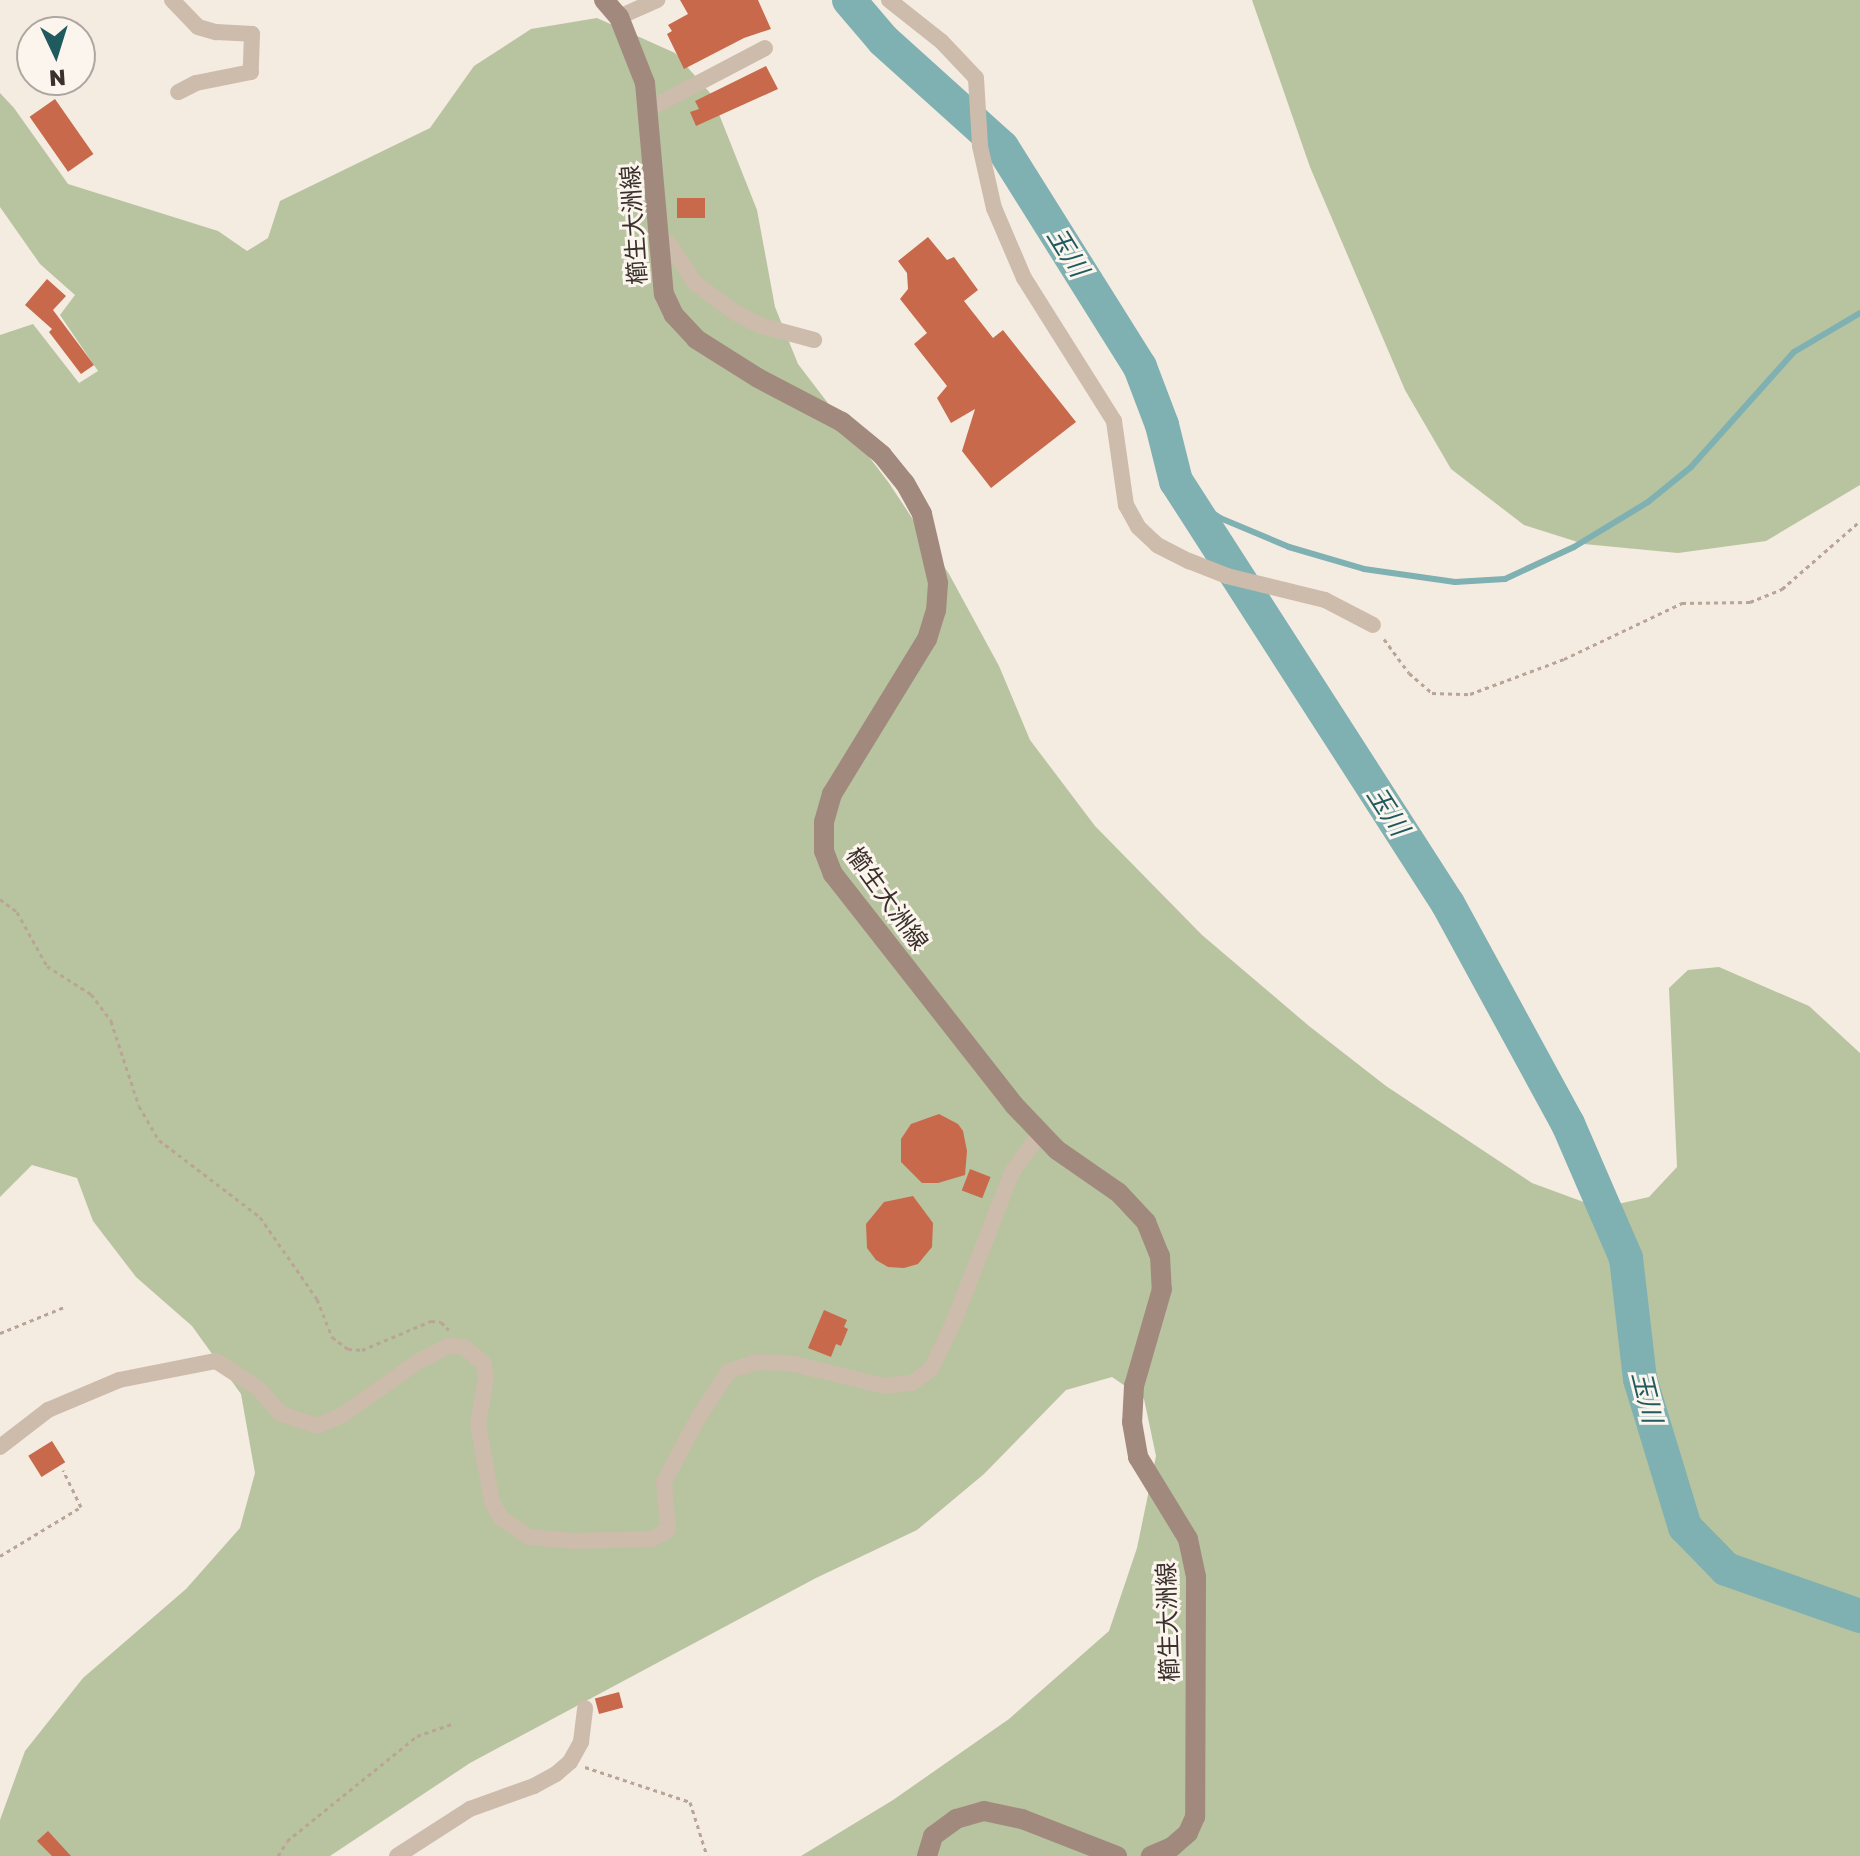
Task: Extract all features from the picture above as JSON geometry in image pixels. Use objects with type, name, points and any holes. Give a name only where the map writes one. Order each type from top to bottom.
[{"type":"main road","name":"櫛生大洲線","points":[[604,0],[619,17],[636,54],[649,109],[664,294],[674,315],[696,339],[758,378],[842,422],[882,455],[905,483],[922,514],[938,583],[936,610],[927,639],[832,794],[824,822],[824,851],[833,874],[1040,1134],[1119,1193],[1146,1222],[1160,1256],[1162,1289],[1134,1386],[1132,1422],[1138,1457],[1188,1539],[1196,1577],[1195,1817],[1188,1833],[1172,1847],[1151,1856]]},
{"type":"main road","points":[[927,1856],[933,1836],[956,1819],[984,1811],[1022,1819],[1117,1856]]},
{"type":"street","points":[[172,0],[198,27],[216,32],[252,34],[251,72],[196,83],[178,92]]},
{"type":"street","points":[[619,17],[657,0]]},
{"type":"street","points":[[889,0],[941,41],[976,78],[980,146],[994,208],[1024,278],[1114,421],[1126,505],[1138,527],[1157,545],[1189,561],[1227,576],[1325,600],[1373,625]]},
{"type":"street","points":[[649,109],[765,48]]},
{"type":"street","points":[[657,233],[670,245],[695,283],[734,312],[762,326],[814,340]]},
{"type":"street","points":[[0,1447],[48,1410],[119,1380],[216,1361],[259,1389],[281,1414],[317,1426],[341,1416],[419,1361],[449,1346],[464,1347],[484,1364],[486,1378],[478,1424],[492,1502],[501,1518],[528,1537],[574,1541],[652,1539],[668,1530],[664,1482],[698,1418],[729,1371],[757,1362],[790,1363],[884,1386],[912,1383],[931,1369],[954,1321],[1012,1172],[1040,1134]]},
{"type":"street","points":[[397,1856],[470,1809],[534,1786],[570,1762],[581,1742],[585,1708]]},
{"type":"path","points":[[1373,625],[1409,673],[1432,693],[1470,694],[1564,659],[1682,603],[1750,602],[1782,589],[1860,521]]},
{"type":"path","points":[[0,899],[17,912],[47,966],[91,994],[111,1021],[139,1106],[159,1140],[260,1217],[317,1299],[332,1337],[348,1349],[362,1350],[431,1321],[441,1322],[449,1328],[449,1346]]},
{"type":"path","points":[[0,1333],[64,1307]]},
{"type":"path","points":[[0,1556],[81,1507],[63,1470]]},
{"type":"path","points":[[278,1856],[287,1841],[417,1736],[451,1724]]},
{"type":"path","points":[[570,1762],[690,1802],[707,1856]]},
{"type":"green space","points":[[1252,0],[1860,0],[1860,485],[1766,541],[1678,553],[1584,544],[1524,525],[1451,469],[1405,390],[1310,167]]},
{"type":"green space","points":[[597,18],[675,53],[711,94],[757,210],[775,307],[798,364],[889,483],[949,574],[999,666],[1030,740],[1095,826],[1202,935],[1309,1026],[1386,1086],[1532,1183],[1600,1208],[1649,1197],[1677,1167],[1669,988],[1688,970],[1719,967],[1809,1006],[1860,1053],[1860,1856],[801,1856],[893,1800],[1009,1719],[1109,1631],[1137,1548],[1156,1456],[1144,1399],[1112,1377],[1066,1390],[984,1474],[917,1530],[816,1578],[470,1763],[330,1856],[0,1856],[0,1820],[25,1751],[83,1678],[186,1589],[240,1528],[255,1473],[241,1394],[192,1326],[136,1277],[93,1221],[77,1178],[32,1165],[0,1197],[0,335],[33,324],[79,383],[98,371],[60,315],[75,295],[40,264],[0,207],[0,93],[68,184],[218,231],[247,251],[268,238],[280,201],[430,128],[474,66],[531,29]]},
{"type":"building","points":[[680,0],[758,0],[771,29],[744,38],[684,69],[667,34],[672,31],[668,25],[688,14]]},
{"type":"building","points":[[766,66],[778,89],[696,126],[690,112],[699,109],[695,101]]},
{"type":"building","points":[[55,99],[93,154],[68,172],[30,117]]},
{"type":"building","points":[[677,198],[705,198],[705,218],[677,218]]},
{"type":"building","points":[[928,237],[947,260],[954,257],[978,290],[964,301],[993,338],[1003,330],[1076,422],[991,488],[962,451],[975,409],[951,423],[937,398],[947,386],[914,344],[927,333],[900,299],[908,289],[907,273],[898,261]]},
{"type":"building","points":[[47,279],[66,296],[53,310],[94,365],[81,374],[49,332],[52,329],[25,305]]},
{"type":"building","points":[[939,1114],[958,1124],[963,1131],[967,1151],[965,1175],[938,1183],[922,1183],[901,1162],[901,1139],[911,1124]]},
{"type":"building","points":[[970,1169],[991,1177],[982,1198],[962,1190]]},
{"type":"building","points":[[913,1196],[933,1223],[932,1247],[918,1264],[904,1268],[888,1267],[876,1260],[867,1248],[866,1224],[884,1202]]},
{"type":"building","points":[[824,1310],[847,1320],[844,1327],[848,1329],[841,1346],[836,1344],[831,1357],[808,1348]]},
{"type":"building","points":[[52,1441],[65,1462],[42,1477],[28,1456]]},
{"type":"building","points":[[619,1692],[623,1707],[599,1714],[595,1698]]},
{"type":"building","points":[[48,1831],[71,1856],[52,1856],[37,1841]]},
{"type":"waterway","name":"玉川","points":[[849,0],[883,40],[1002,147],[1140,367],[1162,425],[1176,481],[1448,904],[1568,1124],[1626,1258],[1640,1379],[1685,1527],[1726,1569],[1860,1616]]},
{"type":"waterway","points":[[1188,497],[1220,518],[1289,547],[1364,569],[1455,582],[1505,579],[1574,547],[1648,502],[1691,467],[1794,352],[1860,313]]}]
